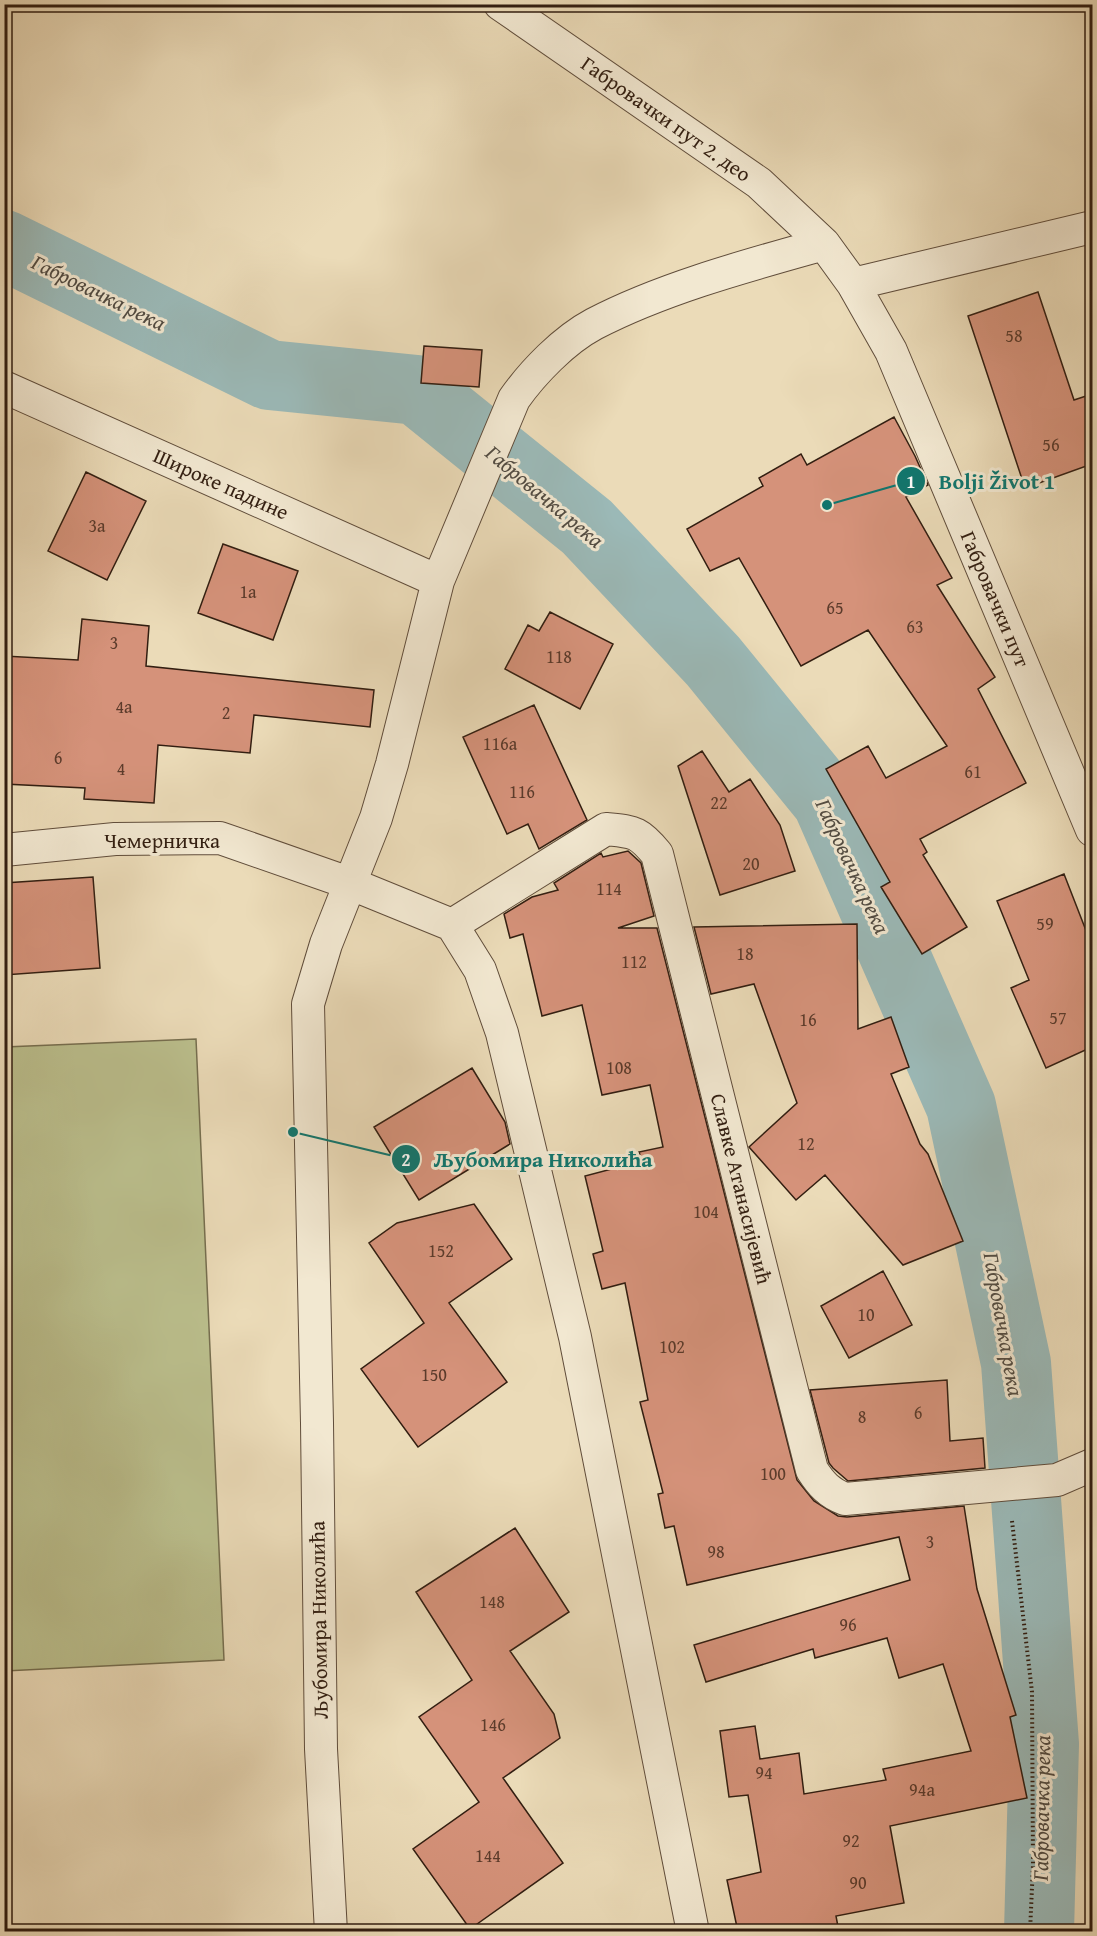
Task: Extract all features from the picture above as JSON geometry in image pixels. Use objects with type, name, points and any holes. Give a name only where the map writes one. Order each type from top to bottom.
[{"type":"street","name":"Габровачки пут 2. део","points":[[500,4],[759,183],[824,244]]},
{"type":"street","points":[[853,284],[1092,227]]},
{"type":"street","name":"Габровачки пут","points":[[824,244],[853,284],[891,351],[1092,830]]},
{"type":"street","points":[[693,1932],[575,1337],[502,1033],[480,970],[452,925],[349,883],[363,854],[380,807],[438,581],[513,399],[530,376],[552,355],[592,325],[734,269],[824,244]]},
{"type":"street","name":"Широке падине","points":[[4,387],[438,581]]},
{"type":"street","name":"Славке Атанасијевић","points":[[452,925],[606,829],[632,832],[644,838],[657,854],[812,1470],[819,1482],[831,1494],[845,1499],[1057,1480],[1092,1465]]},
{"type":"street","name":"Чемерничка","points":[[4,850],[116,839],[220,838],[349,883]]},
{"type":"street","name":"Љубомира Николића","points":[[332,1932],[321,1749],[308,1004],[326,944],[349,883]]},
{"type":"path","points":[[1008,1484],[1032,1692],[1033,1865],[1030,1932]]},
{"type":"green space","points":[[196,1039],[224,1660],[5,1671],[5,1047]]},
{"type":"building","points":[[1038,292],[1074,400],[1092,394],[1092,464],[1025,488],[968,316]]},
{"type":"building","points":[[424,346],[482,350],[479,387],[421,383]]},
{"type":"building","points":[[894,417],[928,485],[906,497],[952,578],[937,585],[995,677],[978,689],[1026,783],[920,839],[927,852],[923,855],[967,927],[922,954],[881,887],[890,882],[826,769],[868,746],[886,778],[947,746],[868,630],[801,666],[739,558],[710,571],[687,529],[763,486],[759,478],[801,454],[807,465]]},
{"type":"building","points":[[86,472],[146,501],[107,580],[48,551]]},
{"type":"building","points":[[223,544],[298,571],[273,640],[198,613]]},
{"type":"building","points":[[550,612],[613,644],[580,709],[505,669],[528,625],[539,631]]},
{"type":"building","points":[[82,619],[149,626],[146,666],[374,690],[370,727],[254,715],[250,753],[158,745],[154,803],[84,799],[85,788],[4,784],[4,656],[78,660]]},
{"type":"building","points":[[534,705],[587,820],[539,849],[528,824],[507,834],[463,737]]},
{"type":"building","points":[[702,751],[729,792],[750,779],[780,825],[795,871],[720,895],[678,766]]},
{"type":"building","points":[[628,851],[641,863],[654,916],[618,928],[657,928],[797,1480],[814,1501],[838,1516],[964,1506],[977,1589],[1016,1715],[1010,1717],[1027,1798],[890,1826],[904,1903],[836,1916],[839,1932],[738,1932],[727,1880],[761,1872],[748,1795],[729,1797],[720,1731],[755,1726],[760,1759],[799,1753],[804,1794],[886,1780],[883,1769],[971,1751],[943,1664],[899,1678],[887,1638],[815,1658],[813,1649],[706,1682],[694,1645],[910,1580],[899,1537],[687,1585],[674,1526],[665,1528],[658,1494],[663,1493],[640,1402],[648,1400],[625,1283],[602,1289],[593,1254],[603,1251],[585,1176],[642,1161],[639,1152],[663,1147],[650,1085],[602,1095],[582,1005],[542,1016],[523,934],[510,938],[504,914],[532,897],[558,890],[554,883],[601,853],[603,857]]},
{"type":"building","points":[[1064,874],[1092,946],[1092,1047],[1046,1068],[1011,988],[1029,980],[997,901]]},
{"type":"building","points":[[93,877],[100,968],[4,975],[4,883]]},
{"type":"building","points":[[857,924],[858,1029],[891,1017],[909,1067],[891,1074],[920,1144],[928,1154],[963,1241],[903,1265],[825,1175],[796,1200],[749,1147],[797,1103],[754,984],[711,994],[694,927]]},
{"type":"building","points":[[472,1068],[505,1122],[510,1144],[419,1200],[374,1127]]},
{"type":"building","points":[[474,1204],[512,1259],[449,1303],[507,1382],[418,1447],[361,1369],[424,1323],[369,1243],[397,1223]]},
{"type":"building","points":[[883,1271],[912,1325],[849,1358],[821,1306]]},
{"type":"building","points":[[947,1380],[950,1441],[983,1438],[985,1468],[848,1481],[829,1463],[810,1390]]},
{"type":"building","points":[[515,1528],[569,1612],[510,1651],[554,1714],[560,1738],[503,1778],[563,1863],[470,1929],[413,1849],[479,1802],[419,1717],[472,1680],[416,1592]]},
{"type":"waterway","name":"Габровачка река","points":[[4,245],[269,375],[417,390],[587,527],[713,661],[827,801],[961,1106],[1016,1363],[1044,1744],[1039,1932]]},
{"type":"place","name":"Bolji Život 1","points":[[827,505]]},
{"type":"place","name":"Љубомира Николића","points":[[293,1132]]}]
